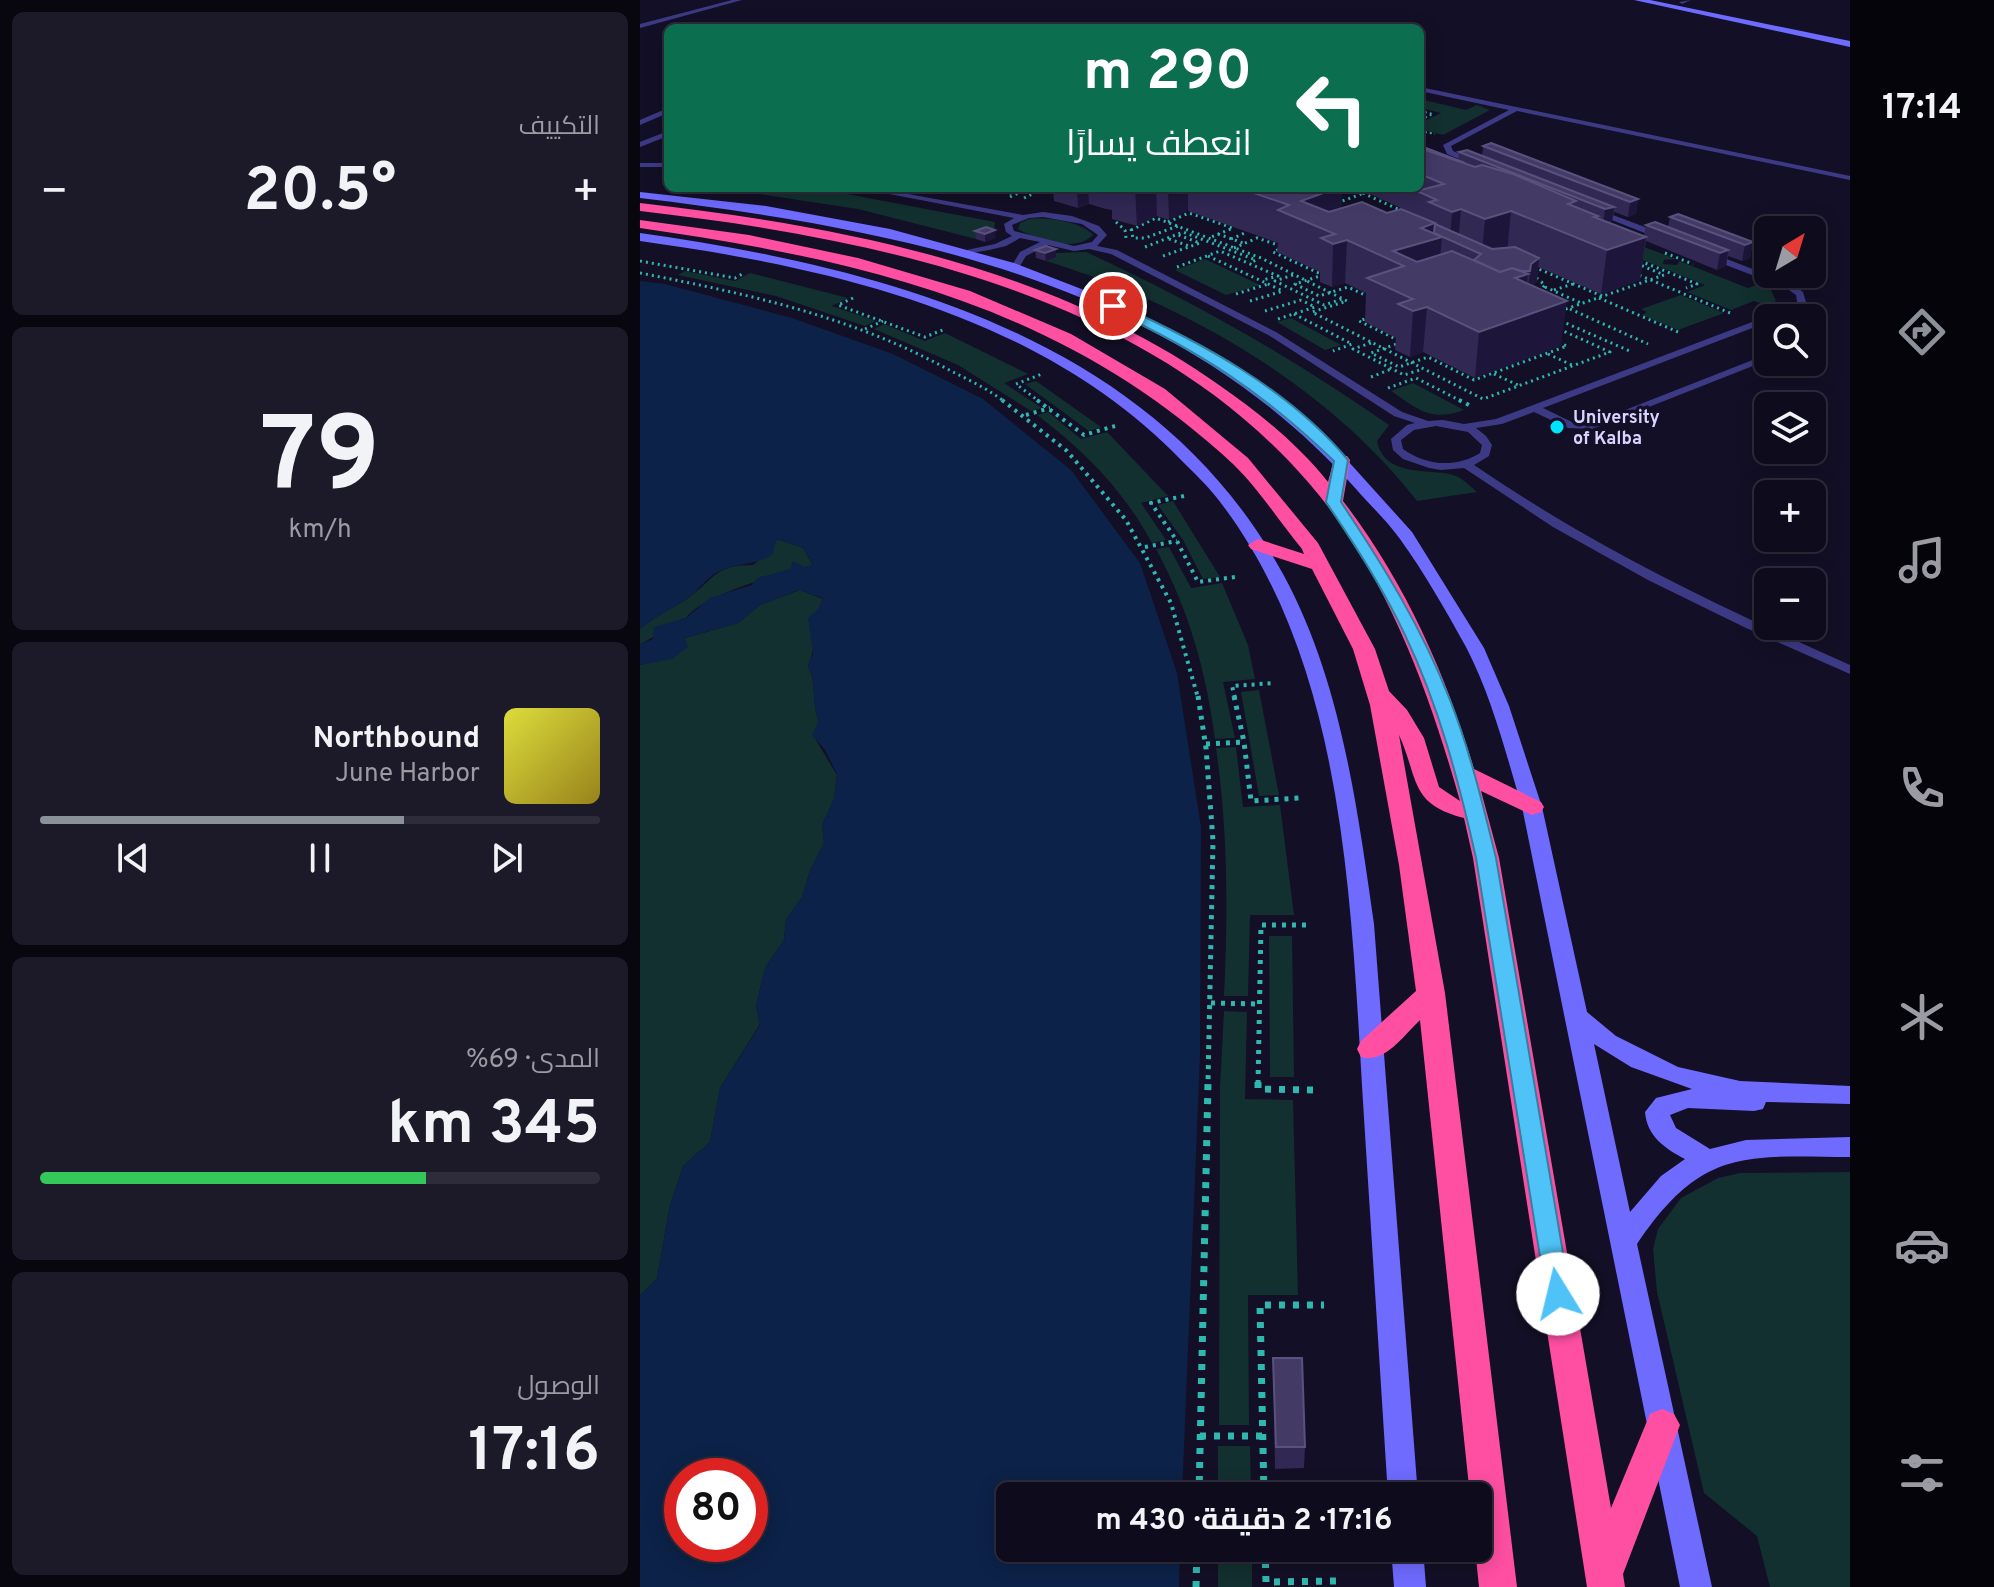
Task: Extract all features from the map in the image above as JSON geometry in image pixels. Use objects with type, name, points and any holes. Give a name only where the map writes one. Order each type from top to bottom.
[{"type":"highway","points":[[640,207],[765,223],[894,249],[1003,282],[1094,319],[1170,360],[1230,401],[1286,449],[1333,502],[1360,540],[1404,614],[1442,700],[1476,812],[1605,1581]]},
{"type":"highway","points":[[640,224],[748,239],[872,265],[967,293],[1053,330],[1141,382],[1208,434],[1272,498],[1322,566],[1348,613],[1379,693],[1409,845],[1431,993],[1498,1587]]},
{"type":"highway","points":[[1086,294],[1094,319]]},
{"type":"highway","points":[[1333,502],[1341,460]]},
{"type":"highway","points":[[1258,545],[1322,566]]},
{"type":"highway","points":[[1379,693],[1398,712],[1411,732],[1428,789],[1433,796],[1452,807],[1476,812]]},
{"type":"highway","points":[[1466,774],[1532,807]]},
{"type":"highway","points":[[1371,1049],[1431,993]]},
{"type":"highway","points":[[1605,1581],[1662,1425]]},
{"type":"street","points":[[1638,0],[1850,44]]},
{"type":"street","points":[[1671,0],[1850,37]]},
{"type":"street","points":[[640,195],[741,205],[822,218],[966,251],[1086,294],[1172,334],[1234,370],[1290,411],[1341,460],[1399,527],[1452,605],[1496,698],[1532,807],[1696,1587]]},
{"type":"street","points":[[640,237],[758,255],[849,276],[936,304],[1029,344],[1095,382],[1163,433],[1223,495],[1258,545],[1293,617],[1336,759],[1350,831],[1363,924],[1402,1482]]},
{"type":"street","points":[[1578,1018],[1615,1049],[1663,1073],[1726,1088],[1797,1095],[1850,1095]]},
{"type":"street","points":[[1707,1159],[1660,1128],[1657,1112],[1669,1100],[1689,1098],[1734,1103],[1797,1095]]},
{"type":"street","points":[[1624,1242],[1642,1212],[1669,1181],[1707,1159],[1754,1149],[1850,1147]]},
{"type":"street","points":[[1408,1562],[1410,1587]]},
{"type":"lane","points":[[640,26],[739,0]]},
{"type":"lane","points":[[1424,90],[1850,178]]},
{"type":"lane","points":[[1488,169],[1453,155],[1447,145],[1514,110]]},
{"type":"lane","points":[[640,123],[664,112]]},
{"type":"lane","points":[[640,130],[664,133]]},
{"type":"lane","points":[[642,145],[664,134]]},
{"type":"lane","points":[[640,160],[664,165]]},
{"type":"lane","points":[[883,192],[996,214],[1043,214],[1069,219],[1100,230],[1103,235],[1099,240],[1086,246]]},
{"type":"lane","points":[[1590,209],[1678,243]]},
{"type":"lane","points":[[996,214],[1011,221]]},
{"type":"lane","points":[[1023,216],[1011,221],[1008,229],[1045,243],[1114,252]]},
{"type":"lane","points":[[966,251],[996,246],[1020,236]]},
{"type":"lane","points":[[1099,240],[1114,252],[1273,334],[1398,414],[1426,424],[1464,427],[1498,422],[1754,325]]},
{"type":"lane","points":[[1015,267],[1020,257],[1045,243]]},
{"type":"lane","points":[[1693,249],[1789,286],[1800,294],[1800,304]]},
{"type":"lane","points":[[1535,408],[1572,426],[1593,426],[1754,363]]},
{"type":"lane","points":[[1398,414],[1405,430]]},
{"type":"lane","points":[[1481,436],[1498,422]]},
{"type":"lane","points":[[1426,424],[1405,430],[1396,439],[1395,445],[1403,455],[1432,465],[1466,464],[1480,458],[1487,449],[1481,436],[1464,427]]},
{"type":"lane","points":[[1466,464],[1542,517],[1624,564],[1738,621],[1850,670]]},
{"type":"path","points":[[1434,142],[1440,137]]},
{"type":"path","points":[[1018,192],[1031,195]]},
{"type":"path","points":[[1330,212],[1344,206],[1327,201],[1347,192]]},
{"type":"path","points":[[1336,204],[1364,193],[1411,215]]},
{"type":"path","points":[[1387,213],[1398,209]]},
{"type":"path","points":[[1168,222],[1189,213],[1233,228],[1209,238]]},
{"type":"path","points":[[1123,227],[1131,230],[1156,218],[1294,275],[1347,301],[1312,312],[1483,399],[1610,352],[1552,326]]},
{"type":"path","points":[[1112,225],[1118,233]]},
{"type":"path","points":[[1131,230],[1133,238],[1145,238],[1178,226]]},
{"type":"path","points":[[1231,239],[1247,232]]},
{"type":"path","points":[[1159,233],[1190,247]]},
{"type":"path","points":[[1218,234],[1244,243]]},
{"type":"path","points":[[1177,235],[1278,276],[1263,280]]},
{"type":"path","points":[[1234,248],[1257,238],[1284,247],[1273,252],[1323,275],[1295,284],[1319,296],[1348,287],[1382,304]]},
{"type":"path","points":[[1207,247],[1220,242]]},
{"type":"path","points":[[1159,258],[1198,244]]},
{"type":"path","points":[[1655,249],[1695,265]]},
{"type":"path","points":[[1178,274],[1169,270],[1218,251]]},
{"type":"path","points":[[1207,255],[1283,291]]},
{"type":"path","points":[[1630,257],[1697,284],[1686,288]]},
{"type":"path","points":[[640,261],[735,278],[753,267]]},
{"type":"path","points":[[1524,263],[1678,332]]},
{"type":"path","points":[[1625,360],[1638,355],[1549,315],[1664,275],[1638,264]]},
{"type":"path","points":[[1535,267],[1524,271],[1539,278],[1545,287],[1582,304]]},
{"type":"path","points":[[669,277],[685,268]]},
{"type":"path","points":[[1625,269],[1730,313],[1717,318]]},
{"type":"path","points":[[640,273],[772,300],[865,329],[939,362],[1026,415],[1095,478],[1145,547],[1179,623],[1198,697],[1206,744],[1215,889],[1199,1482]]},
{"type":"path","points":[[1539,278],[1550,274]]},
{"type":"path","points":[[1294,275],[1275,281],[1324,305],[1342,299]]},
{"type":"path","points":[[1225,297],[1269,284]]},
{"type":"path","points":[[1553,291],[1573,284]]},
{"type":"path","points":[[1543,301],[1533,297],[1545,287]]},
{"type":"path","points":[[1239,304],[1291,288]]},
{"type":"path","points":[[1300,293],[1308,290]]},
{"type":"path","points":[[861,295],[838,305],[925,337],[949,327]]},
{"type":"path","points":[[1279,327],[1256,314],[1309,297]]},
{"type":"path","points":[[1270,321],[1315,307],[1301,300]]},
{"type":"path","points":[[1553,306],[1563,310]]},
{"type":"path","points":[[1489,404],[1648,344],[1569,308]]},
{"type":"path","points":[[1382,313],[1359,321],[1402,342],[1371,353],[1399,367],[1428,357],[1474,380],[1567,346],[1555,341]]},
{"type":"path","points":[[1294,314],[1352,344],[1325,353],[1334,359]]},
{"type":"path","points":[[865,329],[884,321]]},
{"type":"path","points":[[1320,328],[1334,323]]},
{"type":"path","points":[[1663,338],[1691,327]]},
{"type":"path","points":[[1372,343],[1353,349],[1404,375],[1423,369]]},
{"type":"path","points":[[1547,353],[1573,365]]},
{"type":"path","points":[[1354,360],[1366,356]]},
{"type":"path","points":[[1378,362],[1385,360]]},
{"type":"path","points":[[1373,384],[1365,379],[1392,369]]},
{"type":"path","points":[[1493,373],[1519,386]]},
{"type":"path","points":[[1043,374],[1016,384],[1051,407],[1084,435],[1115,426]]},
{"type":"path","points":[[1392,397],[1382,390],[1416,378],[1476,409]]},
{"type":"path","points":[[1433,387],[1448,381]]},
{"type":"path","points":[[1026,415],[1051,407]]},
{"type":"path","points":[[1184,496],[1151,503],[1177,541],[1198,582],[1235,577]]},
{"type":"path","points":[[1145,547],[1177,541]]},
{"type":"path","points":[[1275,683],[1232,686],[1244,742],[1251,801],[1300,798]]},
{"type":"path","points":[[1206,744],[1244,742]]},
{"type":"path","points":[[1308,925],[1261,925],[1258,1089],[1314,1090]]},
{"type":"path","points":[[1211,1003],[1260,1004]]},
{"type":"path","points":[[1264,1482],[1260,1305],[1324,1305]]},
{"type":"path","points":[[1200,1436],[1263,1436]]},
{"type":"path","points":[[1196,1587],[1197,1562]]},
{"type":"path","points":[[1265,1562],[1266,1582],[1339,1581]]},
{"type":"green space","points":[[1424,100],[1466,110],[1477,105],[1490,110],[1443,135],[1424,130],[1424,121],[1441,113],[1424,109]]},
{"type":"green space","points":[[745,192],[836,192],[995,222],[994,232],[976,239],[858,209]]},
{"type":"green space","points":[[1029,219],[1063,221],[1080,226],[1093,235],[1076,243],[1056,243],[1018,229],[1020,223]]},
{"type":"green space","points":[[1610,247],[1644,247],[1676,259],[1664,260],[1663,264],[1677,265],[1679,261],[1748,288],[1767,288],[1776,301],[1762,304],[1754,301],[1731,310],[1687,292],[1705,285]]},
{"type":"green space","points":[[1086,252],[1242,332],[1389,425],[1377,441],[1390,462],[1411,470],[1456,476],[1477,492],[1417,501],[1381,459],[1341,421],[1250,354],[1150,300],[1046,261],[1055,257],[1056,253]]},
{"type":"green space","points":[[1205,259],[1260,285],[1226,295],[1175,270]]},
{"type":"green space","points":[[685,271],[735,281],[750,273],[848,298],[832,306],[876,321],[865,326],[776,296],[678,275]]},
{"type":"green space","points":[[1681,295],[1724,313],[1678,330],[1642,315],[1647,312],[1641,309]]},
{"type":"green space","points":[[1291,318],[1341,345],[1325,350],[1277,322]]},
{"type":"green space","points":[[884,324],[925,341],[945,333],[1028,374],[1004,383],[1042,408],[1031,411],[958,365],[874,329]]},
{"type":"green space","points":[[1036,381],[1101,427],[1089,431],[1025,384]]},
{"type":"green space","points":[[1413,383],[1464,410],[1442,415],[1425,412],[1391,391]]},
{"type":"green space","points":[[1048,412],[1081,439],[1107,432],[1168,496],[1141,503],[1166,540],[1152,543],[1129,506],[1102,473],[1037,415]]},
{"type":"green space","points":[[1173,501],[1220,577],[1203,579],[1183,540],[1158,505]]},
{"type":"green space","points":[[777,539],[803,548],[813,565],[726,593],[640,644],[640,629],[646,624],[688,598],[723,570],[753,565],[773,548]]},
{"type":"green space","points":[[1169,547],[1191,588],[1222,583],[1248,645],[1255,679],[1223,682],[1235,738],[1215,739],[1207,689],[1187,618],[1156,549]]},
{"type":"green space","points":[[800,590],[823,599],[808,666],[819,721],[813,735],[837,775],[834,799],[822,825],[824,843],[810,871],[802,897],[786,920],[784,940],[765,968],[756,1006],[760,1024],[720,1088],[710,1142],[683,1166],[670,1205],[657,1278],[640,1296],[640,665],[672,658],[685,638],[738,623],[760,605]]},
{"type":"green space","points":[[1259,690],[1279,795],[1259,796],[1241,692]]},
{"type":"green space","points":[[1236,747],[1243,807],[1280,805],[1294,915],[1250,915],[1248,996],[1224,996],[1226,872],[1216,748]]},
{"type":"green space","points":[[1269,936],[1292,936],[1294,1077],[1270,1077]]},
{"type":"green space","points":[[1224,1011],[1247,1012],[1245,1099],[1293,1100],[1298,1295],[1248,1295],[1249,1425],[1219,1425],[1220,1087]]},
{"type":"green space","points":[[1850,1172],[1850,1587],[1770,1587],[1757,1536],[1704,1493],[1657,1292],[1653,1249],[1658,1229],[1681,1198],[1718,1178],[1740,1173]]},
{"type":"green space","points":[[1218,1446],[1250,1446],[1251,1482],[1218,1482]]},
{"type":"green space","points":[[1218,1562],[1252,1562],[1252,1587],[1218,1587]]},
{"type":"water","points":[[640,281],[665,284],[792,318],[893,354],[983,399],[1071,470],[1140,563],[1177,673],[1201,827],[1200,1056],[1183,1482],[996,1482],[996,1562],[1180,1562],[1179,1587],[640,1587],[640,1296],[657,1278],[670,1205],[683,1166],[710,1142],[720,1088],[760,1025],[756,1006],[765,968],[784,940],[786,920],[802,897],[810,871],[824,843],[822,825],[834,799],[837,774],[825,750],[812,735],[819,721],[808,666],[813,654],[808,618],[818,609],[823,598],[799,590],[760,605],[738,623],[685,638],[688,647],[672,659],[640,665],[640,644],[653,639],[654,627],[686,618],[710,598],[752,585],[757,578],[790,569],[793,561],[805,567],[813,564],[803,548],[777,539],[772,555],[714,574],[689,597],[640,629]]},
{"type":"building","points":[[1491,143],[1638,199],[1630,202],[1483,146]]},
{"type":"building","points":[[1424,147],[1465,163],[1424,149]]},
{"type":"building","points":[[1424,149],[1475,167],[1482,165],[1513,174],[1576,201],[1568,204],[1598,216],[1594,217],[1646,237],[1607,250],[1511,211],[1485,219],[1461,209],[1452,212],[1429,202],[1437,200],[1419,192],[1444,184],[1424,176]]},
{"type":"building","points":[[1467,150],[1614,207],[1605,209],[1459,152]]},
{"type":"building","points":[[1251,192],[1326,192],[1301,201],[1329,212],[1362,202],[1387,213],[1401,209],[1435,223],[1421,228],[1442,237],[1393,251],[1417,262],[1452,251],[1500,272],[1512,268],[1528,274],[1515,278],[1567,301],[1479,332],[1427,307],[1413,311],[1398,304],[1413,299],[1367,278],[1404,266],[1347,240],[1333,244],[1321,238],[1335,234],[1278,210],[1289,205]]},
{"type":"building","points":[[1678,214],[1753,242],[1745,245],[1670,217]]},
{"type":"building","points":[[1655,222],[1728,250],[1720,253],[1646,225]]},
{"type":"building","points":[[1435,224],[1492,249],[1515,247],[1539,258],[1531,264],[1530,271],[1512,268],[1500,272],[1474,260],[1481,254],[1434,233]]},
{"type":"building","points":[[986,227],[995,230],[985,234],[975,231]]},
{"type":"building","points":[[1046,246],[1056,249],[1045,253],[1035,250]]},
{"type":"building","points":[[1273,1358],[1302,1358],[1305,1447],[1276,1447]]},
{"type":"place","name":"University of Kalba","points":[[1557,427]]},
{"type":"route","points":[[1113,306],[1172,334],[1234,370],[1290,411],[1341,460],[1333,502],[1382,576],[1414,635],[1442,700],[1471,793],[1486,858],[1558,1294]]}]
